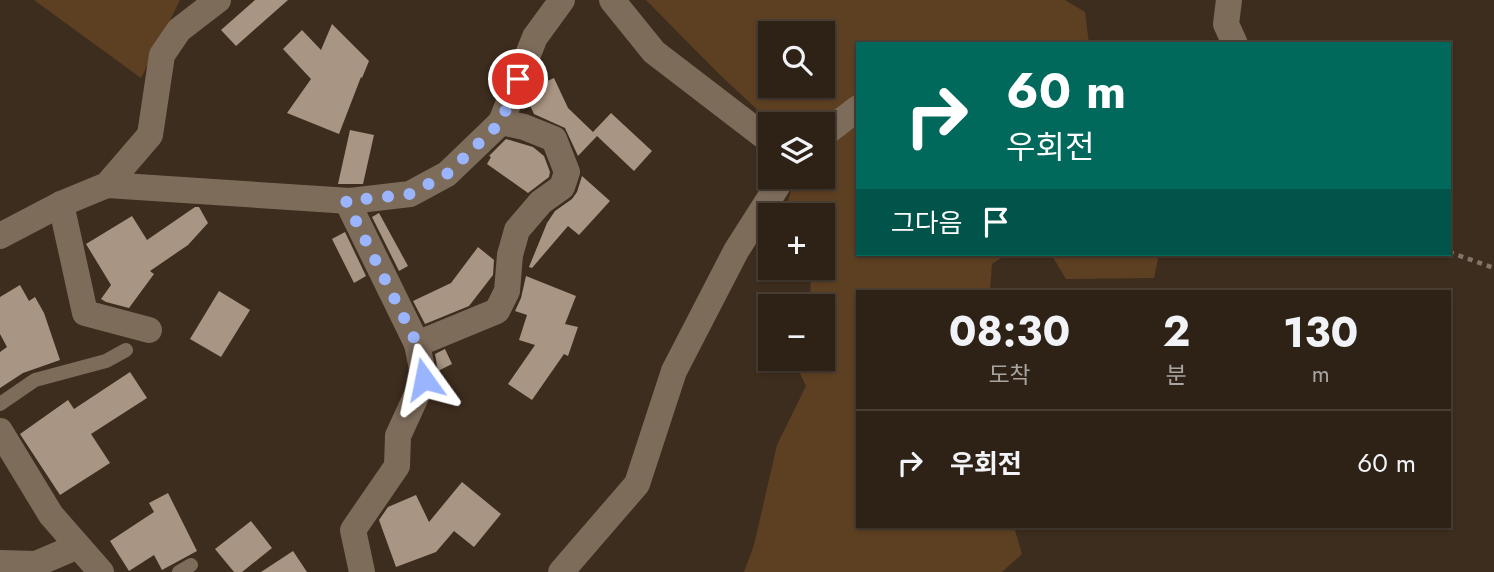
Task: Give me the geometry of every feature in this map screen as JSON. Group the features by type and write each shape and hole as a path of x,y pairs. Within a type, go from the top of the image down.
{"street":[{"path":"107,186 150,135 162,55 179,30 218,0"},
{"path":"0,236 61,204 107,186 346,201 410,194 447,174 501,122 535,37 562,0"},
{"path":"612,0 654,52 758,132"},
{"path":"1229,0 1226,24 1235,42"},
{"path":"835,126 856,109"},
{"path":"417,344 497,311 507,291 510,255 517,230 541,202 562,187 567,172 554,139 524,127 501,122"},
{"path":"561,572 637,484 674,371 736,251 775,189"},
{"path":"346,201 417,344 424,379 398,436 397,466 353,530 362,572"},
{"path":"61,204 85,313 149,330"},
{"path":"0,431 51,515 101,572"},
{"path":"0,563 36,564 78,546"}],"lane":[{"path":"0,404 35,380 106,361 126,350"}],"path":[{"path":"1451,253 1494,268"}],"shaded area":[{"path":"34,0 180,0 141,78"},
{"path":"646,0 1065,0 1085,12 1089,42 856,42 856,256 1004,256 992,264 990,290 856,290 856,528 1014,528 1022,554 1002,572 744,572 754,545 777,445 806,386 799,371 835,371 835,294 810,294 811,280 835,280 835,203 788,203 791,191 835,189 835,112 760,112"},
{"path":"1052,256 1159,256 1154,278 1066,279"}],"building":[{"path":"255,0 288,0 236,46 221,30"},
{"path":"332,24 369,61 339,134 287,113 311,79 283,49 302,30 321,50"},
{"path":"554,78 568,108 593,132 611,113 652,151 634,171 597,136 578,156 565,128 534,114 527,99 532,88"},
{"path":"350,130 374,135 363,184 338,184"},
{"path":"506,139 533,147 544,156 550,172 549,177 528,193 487,164 491,157 489,156"},
{"path":"582,176 610,201 579,235 568,226 532,268 529,267 547,223 555,211 572,199"},
{"path":"195,207 199,207 208,223 188,245 150,271 154,274 129,308 101,299 111,285 86,244 132,216 147,240"},
{"path":"379,213 408,266 399,271 372,217"},
{"path":"345,232 366,276 354,283 332,239"},
{"path":"478,247 494,260 493,275 469,306 425,324 413,301 451,283"},
{"path":"526,276 576,296 565,324 578,327 568,356 564,354 532,400 508,384 535,345 519,340 527,315 515,311"},
{"path":"20,285 29,301 35,297 44,313 60,360 23,373 0,388 0,352 7,347 0,334 0,297"},
{"path":"219,291 250,310 221,357 190,339"},
{"path":"445,349 452,364 438,371 435,354"},
{"path":"130,372 147,398 91,434 110,463 60,495 20,434 68,400 74,409"},
{"path":"462,482 501,514 474,547 454,531 436,552 396,567 379,520 388,507 416,495 429,522"},
{"path":"168,493 197,551 162,570 154,555 129,571 110,541 154,512 149,503"},
{"path":"251,521 272,548 242,572 234,572 215,549"},
{"path":"293,551 307,572 261,572"}],"route":[{"path":"424,379 417,344 346,201 410,194 447,174 501,122 518,79"}]}
